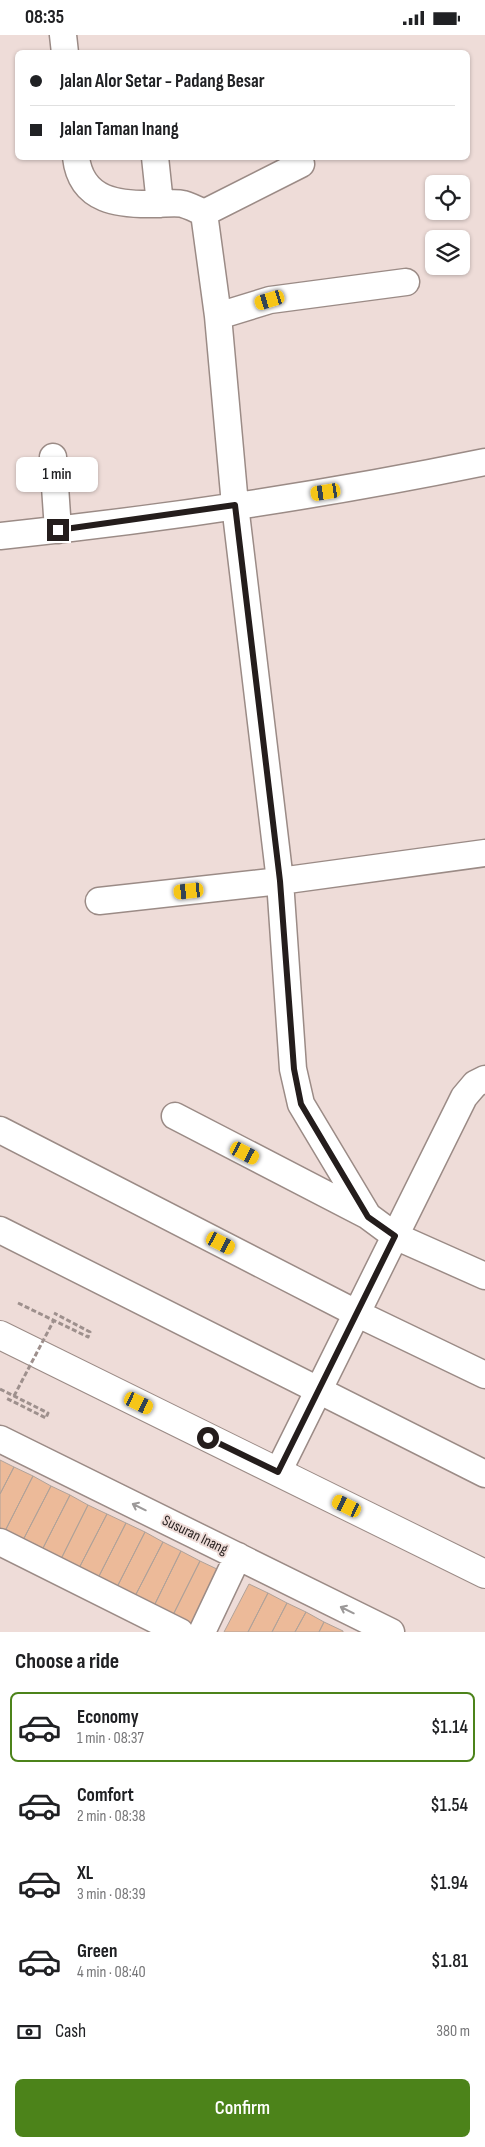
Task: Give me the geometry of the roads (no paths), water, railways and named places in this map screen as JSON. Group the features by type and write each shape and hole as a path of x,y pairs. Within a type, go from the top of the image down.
{"main road":[{"path":"0,1335 485,1574"}],"street":[{"path":"63,35 65,50"},
{"path":"76,160 77,170 85,182 94,193 107,200 124,204 182,203 204,213"},
{"path":"155,160 160,204"},
{"path":"204,213 301,164"},
{"path":"204,213 218,316 235,505 280,881 294,1069 301,1104 368,1217"},
{"path":"218,316 270,300 406,281"},
{"path":"53,457 58,530"},
{"path":"0,536 58,530 382,483 485,462"},
{"path":"99,901 280,881 485,853"},
{"path":"278,1472 464,1097 475,1084 485,1079"},
{"path":"175,1116 368,1217 395,1236 485,1276"},
{"path":"0,1130 356,1313 485,1375"},
{"path":"0,1230 485,1474"},
{"name":"Susuran Inang","path":"0,1439 390,1632"},
{"path":"0,1542 180,1632"},
{"path":"202,1632 238,1556"}]}
